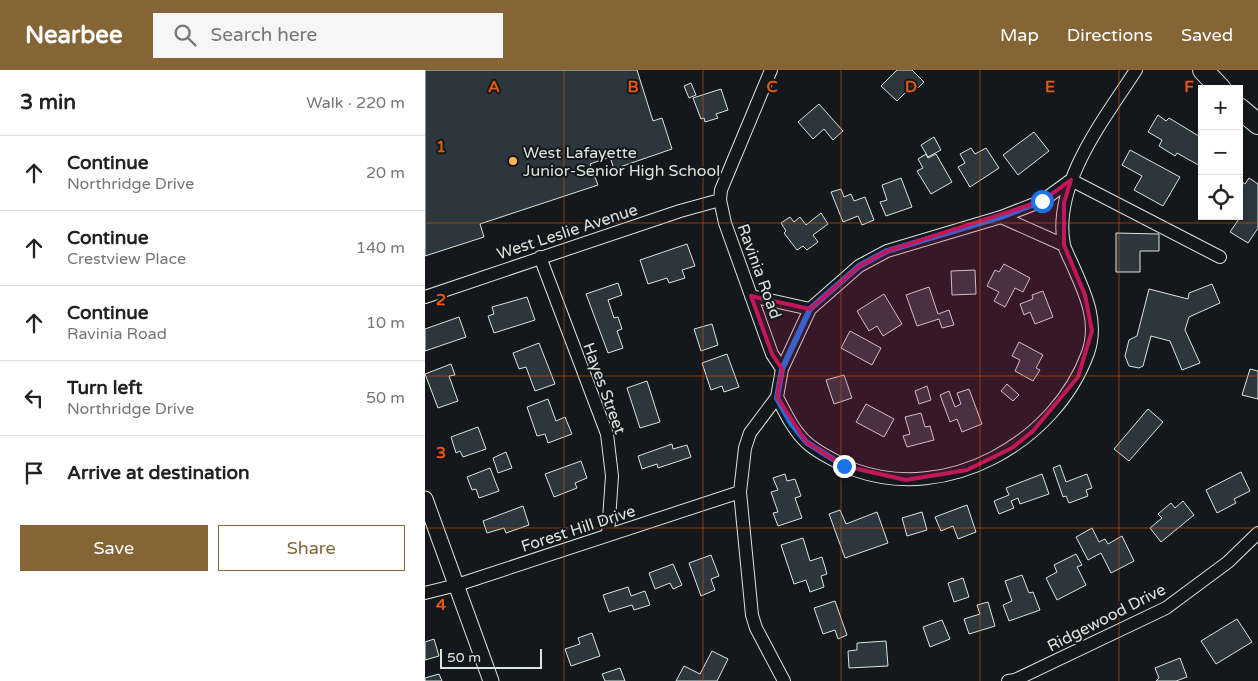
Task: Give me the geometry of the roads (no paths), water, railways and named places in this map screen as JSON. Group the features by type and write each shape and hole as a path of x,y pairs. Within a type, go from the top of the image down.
{"main road":[{"path":"1203,70 1217,85"},
{"path":"1243,111 1258,124"}],"street":[{"name":"Ravinia Road","path":"771,70 721,190 720,200 725,223 772,354 782,369"},
{"path":"777,398 791,423 806,442 844,466 870,475 906,480 940,478 967,470 1012,448 1033,431 1078,377 1089,351 1092,321 1085,295 1064,245 1064,203 1071,180 1100,126 1136,70"},
{"path":"784,681 756,628 752,615 740,492 745,448 750,433 777,398 782,369 810,309 859,266 887,251 1001,217 1042,201 1071,180"},
{"path":"1071,180 1220,257"},
{"name":"West Leslie Avenue","path":"425,297 539,257 720,200"},
{"path":"1001,217 1064,245"},
{"name":"Hayes Street","path":"539,257 607,434 612,476 608,534"},
{"path":"751,296 810,309"},
{"name":"Forest Hill Drive","path":"425,593 457,585 740,492"},
{"path":"425,499 491,681"},
{"name":"Ridgewood Drive","path":"1008,681 1015,680 1166,608 1228,562 1258,533"}],"place":[{"name":"West Lafayette Junior-Senior High School","path":"513,161"}]}
